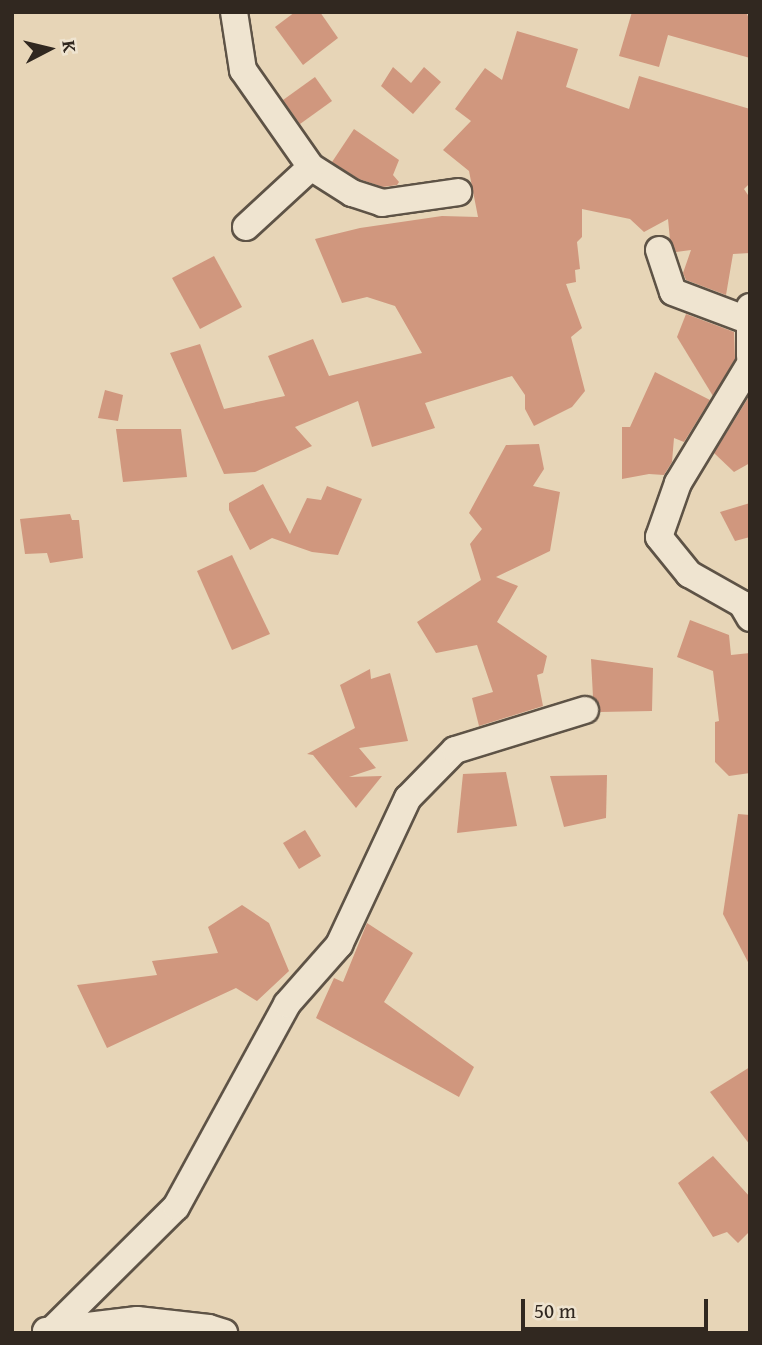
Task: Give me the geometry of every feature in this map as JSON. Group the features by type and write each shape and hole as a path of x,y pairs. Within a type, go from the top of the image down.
{"street":[{"path":"234,12 243,70 311,167 352,193 382,203 458,192"},
{"path":"246,228 311,167"},
{"path":"659,250 673,292 749,330"},
{"path":"750,364 678,483 659,537 689,573 743,604 750,618"},
{"path":"43,1332 176,1207 287,1004 339,944 408,798 455,750 585,710"},
{"path":"43,1332 138,1321 209,1328 224,1333"}],"building":[{"path":"295,12 320,12 338,38 303,65 275,27"},
{"path":"632,12 746,12 750,21 750,58 668,35 659,67 619,56"},
{"path":"517,31 578,49 566,87 629,109 639,76 750,109 750,183 744,189 750,198 750,253 733,254 726,295 686,280 683,273 691,250 676,252 670,240 668,219 644,232 630,219 582,209 582,237 577,242 580,269 575,270 576,282 566,284 582,328 571,337 585,391 572,407 534,426 525,409 525,395 512,376 425,403 435,428 372,447 358,401 295,427 312,446 255,472 224,474 170,353 200,344 224,409 285,396 268,356 313,339 329,376 422,353 395,306 367,297 342,303 315,239 360,228 442,216 478,217 469,171 443,150 471,121 455,109 485,68 502,80"},
{"path":"393,67 411,83 424,67 441,82 413,114 381,86"},
{"path":"315,77 332,101 300,124 283,100"},
{"path":"354,129 399,160 393,175 399,182 397,185 383,187 359,179 332,162"},
{"path":"214,256 242,307 200,329 172,278"},
{"path":"686,314 734,332 735,359 713,396 677,337"},
{"path":"655,372 710,400 684,442 674,438 672,462 664,475 649,474 622,479 622,427 630,427"},
{"path":"105,390 123,395 118,421 98,418"},
{"path":"750,395 750,463 734,472 714,453"},
{"path":"116,429 181,429 187,477 123,482"},
{"path":"539,444 544,469 533,486 560,492 550,551 496,577 518,586 497,622 547,656 543,673 537,675 543,706 479,726 472,698 493,692 477,645 436,653 417,622 481,580 470,544 482,529 469,513 506,445"},
{"path":"263,484 290,534 307,498 321,500 327,486 362,499 338,555 312,552 272,538 250,550 229,510 229,503"},
{"path":"750,503 750,537 735,541 720,512"},
{"path":"70,514 72,520 79,520 83,558 50,563 47,553 25,554 20,519"},
{"path":"232,555 270,634 232,650 197,571"},
{"path":"690,620 729,635 731,655 750,653 750,773 729,776 715,762 715,722 719,721 713,671 677,657"},
{"path":"591,659 653,668 652,711 600,712 600,705 593,697"},
{"path":"370,669 371,679 390,673 408,741 359,748 376,768 349,777 382,776 356,808 313,755 307,754 355,728 340,685"},
{"path":"506,772 517,826 457,833 463,774"},
{"path":"607,775 606,818 564,827 550,776"},
{"path":"738,814 750,815 750,966 723,914"},
{"path":"305,830 321,856 299,869 283,843"},
{"path":"242,905 269,923 289,971 257,1001 236,988 107,1048 77,985 157,975 152,961 218,953 208,927"},
{"path":"367,923 413,953 384,1002 474,1067 459,1097 316,1018 334,978 343,982"},
{"path":"750,1067 750,1145 710,1092"},
{"path":"713,1156 750,1197 750,1231 738,1243 727,1232 713,1237 678,1183"}]}
